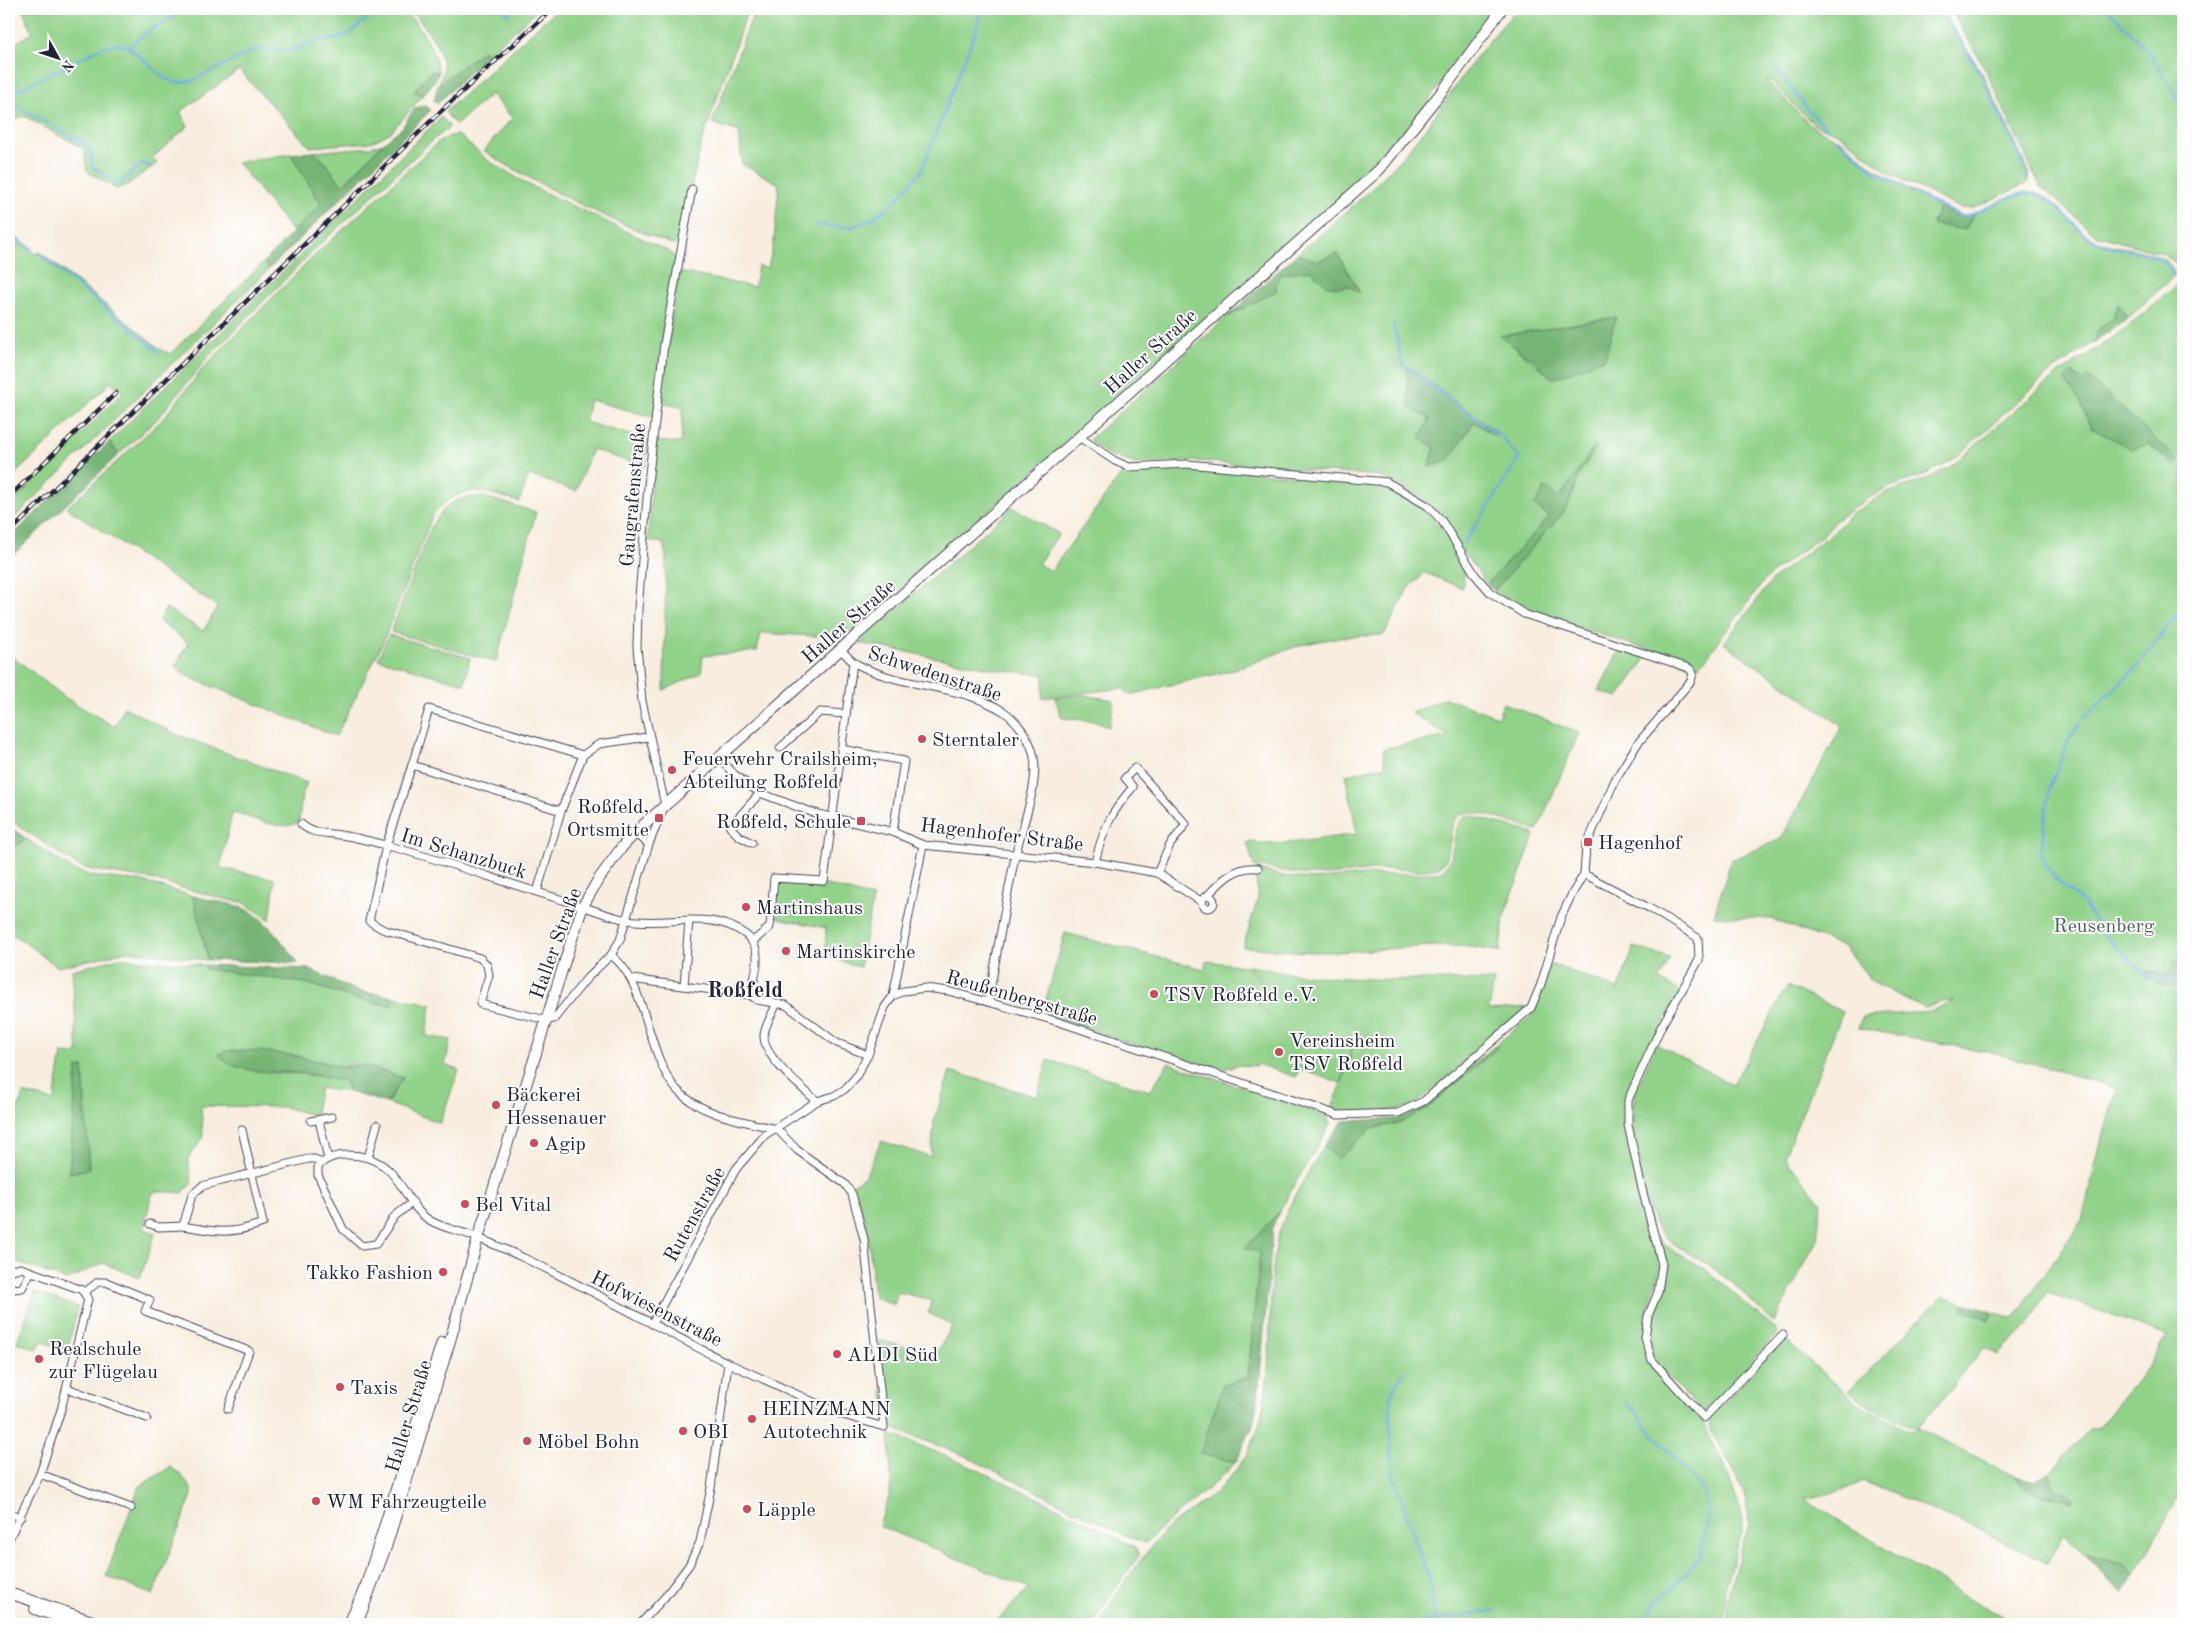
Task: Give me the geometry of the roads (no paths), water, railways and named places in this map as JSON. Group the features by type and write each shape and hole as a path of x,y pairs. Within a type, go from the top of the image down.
{"main road":[{"name":"Haller Straße","path":"357,1624 386,1547 450,1341 459,1302 478,1238 546,1020 583,906 598,880 634,833 665,804 841,650 1373,176 1404,141 1502,9"},
{"name":"Haller Straße","path":"349,1624 366,1585 443,1340 459,1302"},
{"path":"9,1594 101,1624"},
{"path":"9,1598 79,1624"}],"street":[{"name":"Gaugrafenstraße","path":"665,804 648,737 642,702 637,647 649,474 664,344 692,189"},
{"path":"1079,437 1129,467 1187,464 1387,482 1428,506 1442,521 1476,576 1491,593 1507,604 1524,614 1689,668 1693,673 1691,681 1638,743 1615,780 1586,846 1584,874 1651,909 1698,938 1699,960 1661,1027 1628,1100 1628,1125 1662,1264 1658,1292 1648,1316 1644,1338 1652,1360 1704,1418 1783,1335"},
{"name":"Schwedenstraße","path":"841,650 853,662 882,676 969,697 1003,711 1017,724 1028,740 1034,758 1034,775 1015,856 988,1002"},
{"path":"752,942 770,927 774,878 824,881 853,662"},
{"name":"Im Schanzbuck","path":"301,824 307,829 318,833 340,835 386,846 537,892 561,811 582,755 429,709 386,846 369,921 382,928 480,958 487,965 488,975 480,1004 546,1020"},
{"path":"780,748 820,712 846,714"},
{"path":"582,755 599,744 648,737"},
{"path":"841,749 904,761 893,832"},
{"name":"Hagenhofer Straße","path":"718,758 735,775 760,792 814,813 893,832 922,845 1015,856 1095,862 1157,873 1202,902"},
{"path":"412,765 561,811"},
{"path":"1133,786 1125,778 1135,768 1186,824 1170,845 1157,873"},
{"path":"1095,862 1102,834 1114,809 1133,786 1144,777"},
{"path":"752,843 739,836 730,827 760,792"},
{"path":"546,1020 554,1019 587,978 611,955 620,940 649,844 665,804"},
{"path":"634,833 649,844"},
{"path":"777,1129 817,1101 834,1096 845,1089 855,1078 868,1055 880,1019 892,996 922,845"},
{"path":"1208,895 1214,898 1213,906 1207,908 1202,902 1204,897 1220,881 1237,870 1258,868"},
{"name":"Reußenbergstraße","path":"892,996 904,991 925,988 948,991 1058,1022 1338,1115 1373,1116 1398,1113 1424,1101 1531,1008 1541,984 1561,917 1584,874"},
{"path":"537,892 627,920 670,923 689,920 722,922 737,929 752,942 758,959 750,995"},
{"path":"684,986 689,920"},
{"path":"611,955 623,965 631,979 655,1048 678,1091 707,1110 777,1129 797,1150 840,1179 852,1194 864,1239 884,1427 840,1414 728,1363"},
{"path":"631,979 750,995 757,1000 786,1005 837,1042 868,1055"},
{"path":"777,1003 764,1035 766,1044 786,1072 817,1101"},
{"path":"311,1121 332,1117"},
{"path":"319,1120 328,1159"},
{"path":"377,1125 368,1158 350,1155 328,1159 321,1163 317,1170 343,1229 362,1246 376,1244 394,1216 413,1202"},
{"name":"Rutenstraße","path":"652,1324 736,1169 765,1135 777,1129"},
{"path":"150,1224 159,1227 183,1226 221,1232 240,1232 264,1222 242,1130"},
{"name":"Hofwiesenstraße","path":"368,1158 392,1172 413,1202 433,1222 478,1238 550,1270 728,1363 710,1488 700,1542 689,1565 664,1598 640,1624"},
{"path":"183,1226 192,1194 202,1186 308,1159 315,1159 321,1163"},
{"path":"9,1273 16,1268 84,1292"},
{"path":"9,1285 14,1289 22,1288 31,1272"},
{"path":"84,1292 98,1282 106,1282 150,1300 146,1311 249,1351 228,1409"},
{"path":"9,1539 40,1474 67,1388 87,1303 84,1292"},
{"path":"67,1388 147,1418"},
{"path":"40,1474 131,1508"},
{"path":"9,1513 21,1517"}],"waterway":[{"path":"129,47 140,37 184,9"},
{"path":"9,95 103,47 118,44 129,47 164,78 177,83 192,81 257,49 290,50 316,41 336,39 350,33 371,15 382,13 388,9"},
{"path":"503,9 510,16"},
{"path":"817,225 848,228 869,221 890,206 921,172 978,25 980,9"},
{"path":"1941,9 1980,73 2027,174 2026,179"},
{"path":"2108,9 2149,52 2183,108"},
{"path":"1774,66 1806,108 1828,129"},
{"path":"9,102 82,142 91,152 92,167 119,184 143,163 152,167"},
{"path":"1835,138 1877,174 1963,217 2011,197 2028,194 2038,195 2055,205 2092,240 2113,248 2148,254 2167,266 2173,276"},
{"path":"9,233 32,249"},
{"path":"39,254 159,352"},
{"path":"1393,323 1403,365 1501,437 1519,458 1464,542"},
{"path":"2084,718 2136,668 2183,607"},
{"path":"2081,722 2068,741 2049,790 2041,851 2044,864 2056,879 2084,904 2104,935 2138,968 2152,978 2183,980"},
{"path":"1404,1372 1391,1393 1390,1424 1393,1475 1431,1586 1435,1622"},
{"path":"1626,1403 1638,1413 1643,1423 1703,1490 1709,1507 1701,1556 1665,1595 1656,1600 1645,1624"},
{"path":"1413,1624 1495,1611"},
{"path":"1000,1624 1011,1624"}],"railway":[{"path":"9,533 441,111 552,9"},
{"path":"9,497 116,393"}],"place":[{"name":"Sterntaler","path":"922,739"},
{"name":"Feuerwehr Crailsheim, Abteilung Roßfeld","path":"672,770"},
{"name":"Roßfeld, Ortsmitte","path":"659,818"},
{"name":"Roßfeld, Schule","path":"861,821"},
{"name":"Hagenhof","path":"1588,842"},
{"name":"Martinshaus","path":"746,907"},
{"name":"Martinskirche","path":"786,951"},
{"name":"TSV Roßfeld e.V.","path":"1154,994"},
{"name":"Vereinsheim TSV Roßfeld","path":"1279,1052"},
{"name":"Bäckerei Hessenauer","path":"496,1105"},
{"name":"Agip","path":"534,1143"},
{"name":"Bel Vital","path":"465,1204"},
{"name":"Takko Fashion","path":"443,1272"},
{"name":"ALDI Süd","path":"837,1354"},
{"name":"Realschule zur Flügelau","path":"39,1359"},
{"name":"Taxis","path":"340,1387"},
{"name":"HEINZMANN Autotechnik","path":"752,1419"},
{"name":"OBI","path":"683,1431"},
{"name":"Möbel Bohn","path":"527,1441"},
{"name":"WM Fahrzeugteile","path":"316,1501"},
{"name":"Läpple","path":"747,1509"}],"district":[{"name":"Roßfeld","path":"745,989"}],"park label":[{"name":"Reusenberg","path":"2104,925"}]}
